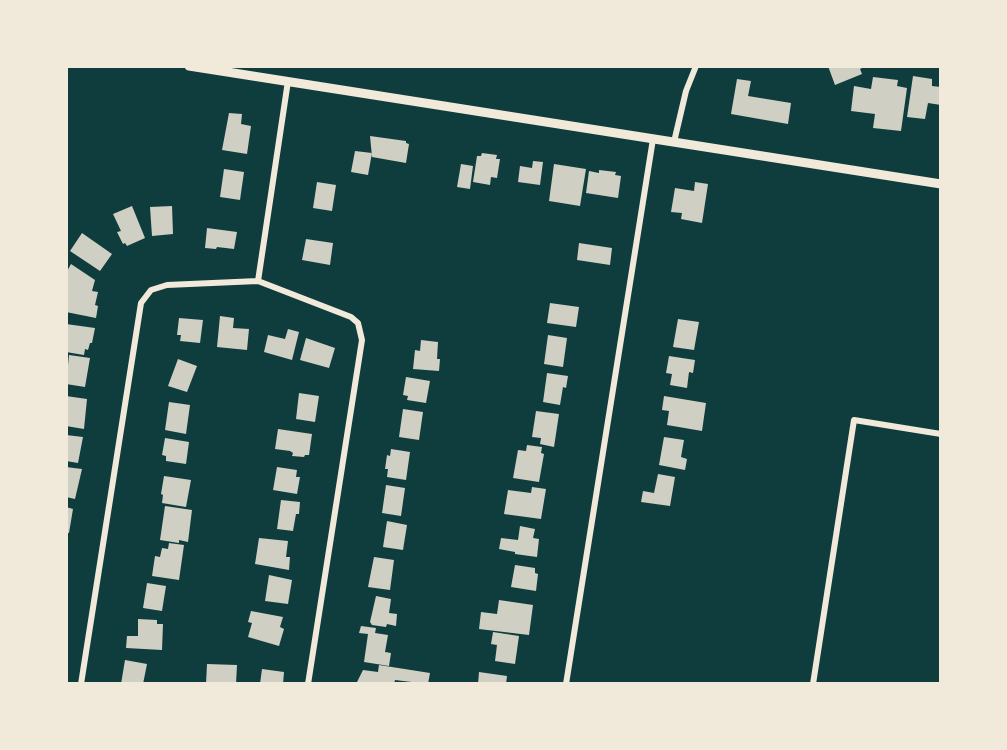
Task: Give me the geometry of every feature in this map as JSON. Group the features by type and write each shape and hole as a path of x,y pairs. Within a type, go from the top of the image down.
{"street":[{"path":"189,66 941,184"},
{"path":"674,142 686,91 696,66"},
{"path":"258,281 288,81"},
{"path":"566,684 653,139"},
{"path":"81,684 141,303 151,290 167,285 258,281 351,317 358,323 361,331 362,350 308,684"},
{"path":"813,684 854,420 941,434"}],"building":[{"path":"828,66 866,66 860,69 862,74 835,85"},
{"path":"913,76 932,79 932,86 941,87 941,105 928,103 925,119 907,117"},
{"path":"873,77 898,80 897,86 907,88 901,131 873,128 875,114 851,111 854,86 871,89"},
{"path":"737,79 751,81 748,96 791,103 788,124 731,114"},
{"path":"229,113 242,114 241,124 251,126 247,154 222,150"},
{"path":"370,136 406,141 409,144 406,163 372,157"},
{"path":"355,151 372,153 368,175 351,172"},
{"path":"482,153 497,155 496,159 500,159 497,178 491,177 490,185 473,182 477,156 481,156"},
{"path":"533,161 543,162 540,185 518,182 520,166 532,168"},
{"path":"461,164 473,166 470,189 457,187"},
{"path":"554,164 586,169 580,206 549,201"},
{"path":"224,169 244,172 240,200 220,197"},
{"path":"599,170 616,172 615,175 621,176 618,198 586,193 589,171 599,173"},
{"path":"317,182 336,185 332,211 313,208"},
{"path":"695,182 708,184 702,223 681,219 682,213 671,212 675,188 694,191"},
{"path":"132,206 145,238 127,246 123,244 117,232 121,231 113,214"},
{"path":"172,206 173,234 152,236 150,207"},
{"path":"207,228 237,232 234,249 205,248"},
{"path":"82,233 112,254 100,271 70,251"},
{"path":"306,239 333,243 330,265 302,260"},
{"path":"579,243 612,248 610,265 577,260"},
{"path":"71,264 95,280 92,291 98,292 95,305 98,306 96,318 66,312 66,273"},
{"path":"550,303 579,307 576,327 547,323"},
{"path":"220,316 234,318 233,328 249,329 247,350 217,347"},
{"path":"179,318 203,320 200,343 180,341 181,335 177,335"},
{"path":"678,319 699,322 694,350 673,347"},
{"path":"66,324 95,328 92,343 88,350 85,349 84,355 66,352"},
{"path":"288,329 299,332 292,360 264,352 268,335 285,339"},
{"path":"548,335 567,338 563,367 544,364"},
{"path":"306,338 335,348 329,368 300,360"},
{"path":"421,340 438,342 439,371 413,369 415,350 420,351"},
{"path":"69,355 90,358 85,387 66,384"},
{"path":"669,356 695,360 693,373 689,372 687,388 670,385 672,374 666,373"},
{"path":"178,359 197,366 187,392 168,386"},
{"path":"547,373 568,376 566,388 563,387 560,405 543,402"},
{"path":"406,377 430,381 426,403 407,400 408,396 403,395"},
{"path":"299,393 319,396 315,422 296,419"},
{"path":"66,396 87,399 84,429 66,426"},
{"path":"664,396 706,403 702,431 667,425 669,411 662,410"},
{"path":"169,402 190,405 186,434 165,430"},
{"path":"403,409 423,412 419,440 399,437"},
{"path":"536,411 559,414 554,447 540,444 541,438 532,437"},
{"path":"278,429 312,434 309,455 292,456 293,453 290,451 275,449"},
{"path":"66,435 83,437 78,463 66,461"},
{"path":"664,437 684,440 681,457 687,459 685,470 659,465"},
{"path":"165,438 189,442 186,464 166,461 166,456 162,455"},
{"path":"527,445 542,447 541,453 544,454 539,482 513,478 518,450 526,451"},
{"path":"391,449 410,452 406,480 387,477 388,469 385,469 387,455 390,456"},
{"path":"66,467 82,469 75,499 66,497"},
{"path":"277,467 297,470 296,477 300,477 297,494 273,490"},
{"path":"658,474 675,477 670,506 641,502 643,491 654,493"},
{"path":"164,476 191,480 186,507 162,503"},
{"path":"386,485 405,488 401,516 382,513"},
{"path":"532,487 546,489 541,519 504,514 508,490 531,493"},
{"path":"281,500 300,502 299,514 296,514 293,531 277,529"},
{"path":"165,506 192,510 188,542 160,540"},
{"path":"66,507 73,509 69,533 66,533"},
{"path":"387,521 407,525 403,550 383,547"},
{"path":"520,526 535,529 533,538 539,539 537,557 499,549 501,538 518,540"},
{"path":"259,538 288,541 286,557 290,557 289,570 255,564"},
{"path":"169,543 184,545 179,580 152,576 155,556 160,557 162,548 168,549"},
{"path":"374,557 394,560 390,590 368,587"},
{"path":"515,565 535,568 535,573 538,574 536,591 511,587"},
{"path":"269,575 292,580 288,604 265,601"},
{"path":"147,583 166,586 162,611 143,608"},
{"path":"376,596 391,599 389,613 397,614 396,626 372,625 370,622"},
{"path":"499,600 533,605 529,635 479,629 481,612 497,614"},
{"path":"251,611 283,617 280,627 284,629 279,646 248,637 252,623 248,622"},
{"path":"138,619 157,620 157,624 163,624 162,650 126,648 127,636 138,636"},
{"path":"361,626 376,628 375,633 388,635 385,652 391,653 389,666 364,662 368,634 359,633"},
{"path":"493,632 519,636 515,664 495,661 497,645 491,644"},
{"path":"125,660 147,664 143,684 121,684"},
{"path":"207,664 237,665 236,684 206,684"},
{"path":"379,665 430,673 428,684 395,680 394,684 356,684 363,670 378,672"},
{"path":"262,669 284,672 283,684 260,684"},
{"path":"479,672 507,676 506,684 478,684"}]}
